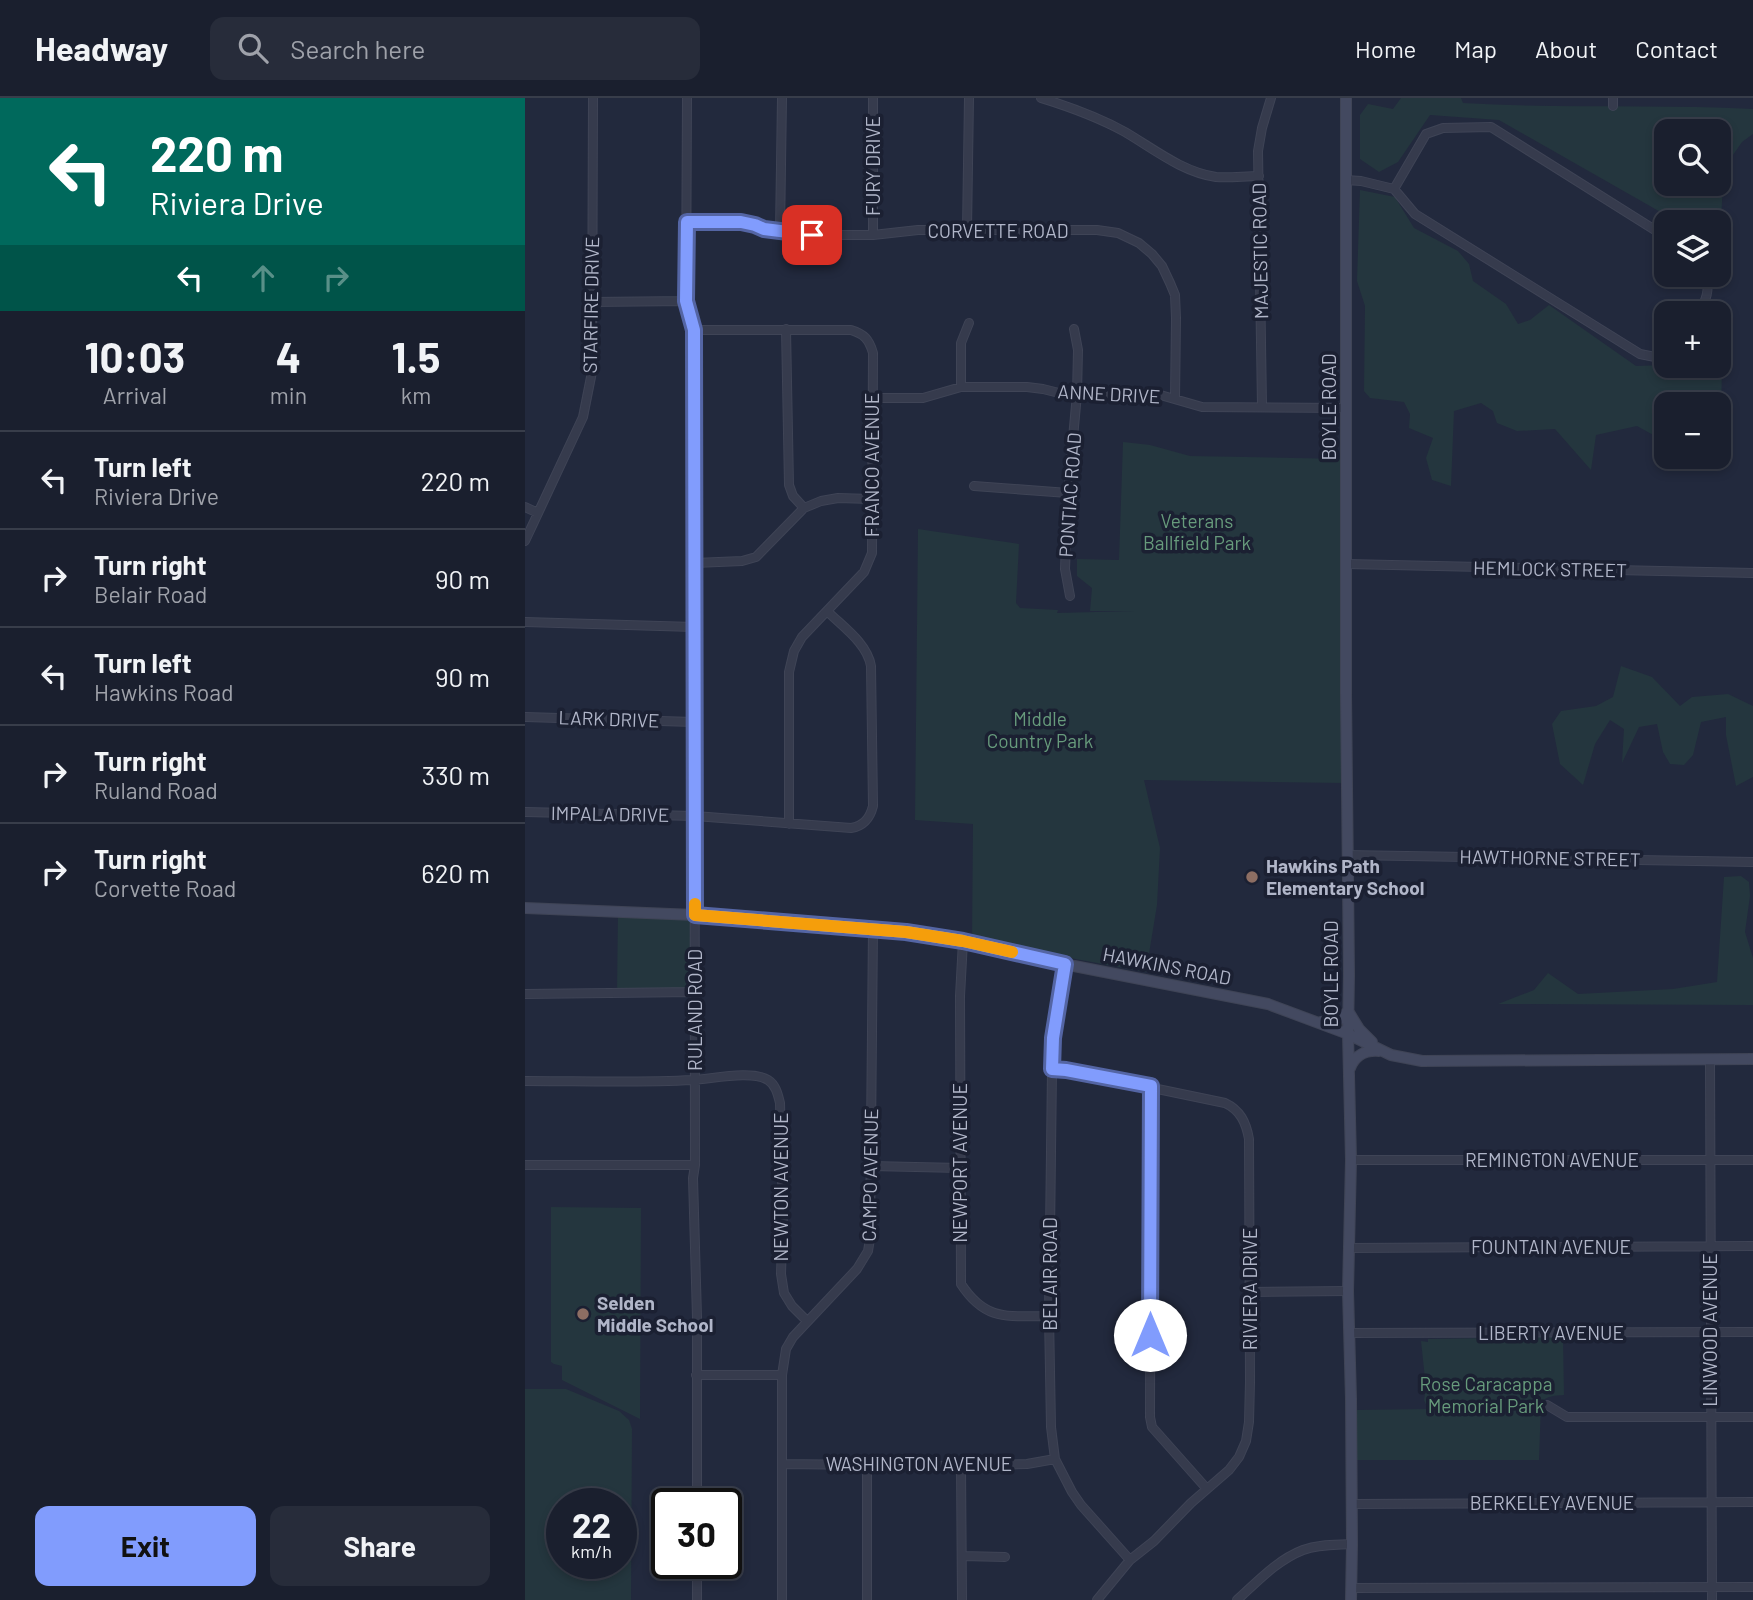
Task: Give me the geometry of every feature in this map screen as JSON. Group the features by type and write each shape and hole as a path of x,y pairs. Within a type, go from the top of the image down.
{"street":[{"name":"STARFIRE DRIVE","path":"525,541 583,417 592,372 593,98"},
{"name":"RULAND ROAD","path":"687,98 686,301 694,330 693,1178 697,1317 697,1488"},
{"path":"780,232 782,98"},
{"name":"FURY DRIVE","path":"873,98 873,234"},
{"path":"967,230 969,98"},
{"path":"1041,98 1097,118 1170,161 1199,173 1216,177 1259,176"},
{"name":"MAJESTIC ROAD","path":"1262,406 1258,150 1271,98"},
{"name":"BOYLE ROAD","path":"1346,98 1351,1600"},
{"path":"1394,190 1426,134 1443,128 1491,127 1654,229"},
{"path":"1346,180 1394,190 1415,214 1640,354 1654,357"},
{"name":"CORVETTE ROAD","path":"687,222 741,222 780,232 812,235 918,230 1097,230 1118,233 1139,243 1152,254 1162,266 1175,295 1175,399"},
{"path":"593,302 686,301"},
{"path":"961,387 961,343 969,323"},
{"path":"786,329 789,485 793,496 804,508"},
{"name":"PONTIAC ROAD","path":"1070,596 1065,569 1077,394 1078,350 1074,329"},
{"name":"FRANCO AVENUE","path":"694,330 851,330 861,333 869,340 873,353 872,553 864,572 802,637 794,651 789,672 789,824"},
{"name":"ANNE DRIVE","path":"873,398 923,398 961,387 1027,387 1063,394 1147,393 1202,407 1346,408"},
{"path":"974,486 1069,493"},
{"path":"695,563 742,561 756,557 804,508 821,500 871,499"},
{"path":"525,507 538,513"},
{"name":"HEMLOCK STREET","path":"1347,565 1753,573"},
{"name":"IMPALA DRIVE","path":"525,812 695,816 859,827 870,817 873,806 870,656 827,611"},
{"path":"525,622 694,627"},
{"name":"LARK DRIVE","path":"525,717 694,722"},
{"name":"HAWTHORNE STREET","path":"1347,855 1753,862"},
{"name":"HAWKINS ROAD","path":"525,908 695,915 873,928 963,941 1268,1004 1348,1034 1382,1051 1422,1061 1753,1059"},
{"name":"CAMPO AVENUE","path":"782,1600 782,1375 786,1349 807,1321 857,1269 868,1251 870,1239 873,928"},
{"name":"NEWPORT AVENUE","path":"963,941 960,996 961,1284 977,1304 988,1311 1006,1316 1049,1316"},
{"name":"BELAIR ROAD","path":"1065,964 1053,1038 1052,1069 1049,1316 1051,1427 1055,1459 1072,1492 1131,1560"},
{"path":"525,994 694,992"},
{"path":"1317,1022 1339,1020 1348,1011 1359,1029 1382,1051"},
{"path":"1349,1070 1352,1063 1364,1052 1382,1051"},
{"name":"LINWOOD AVENUE","path":"1710,1059 1712,1600"},
{"name":"RIVIERA DRIVE","path":"1052,1069 1151,1086 1225,1103 1232,1106 1244,1119 1249,1139 1249,1422 1246,1441 1234,1464 1131,1560 1097,1600"},
{"name":"NEWTON AVENUE","path":"695,1080 758,1077 770,1081 777,1091 780,1103 783,1212 781,1274 784,1293 807,1321"},
{"path":"525,1081 695,1080"},
{"path":"1151,1086 1150,1417 1152,1427 1207,1489"},
{"name":"REMINGTON AVENUE","path":"1351,1160 1753,1160"},
{"path":"525,1166 695,1165"},
{"path":"871,1166 960,1168"},
{"name":"FOUNTAIN AVENUE","path":"1349,1248 1753,1246"},
{"path":"1250,1292 1348,1291"},
{"name":"LIBERTY AVENUE","path":"1349,1333 1753,1332"},
{"path":"696,1375 782,1375"},
{"path":"1547,1405 1567,1417 1753,1417"},
{"name":"WASHINGTON AVENUE","path":"782,1464 961,1466 1027,1464 1055,1459"},
{"path":"867,1466 867,1600"},
{"path":"961,1466 962,1600"},
{"name":"BERKELEY AVENUE","path":"1352,1504 1753,1502"},
{"path":"1237,1600 1274,1567 1304,1549 1352,1544"},
{"path":"962,1556 1005,1557"},
{"path":"697,1579 697,1600"},
{"path":"1352,1588 1753,1587"}],"green space":[{"path":"1401,98 1461,98 1463,103 1499,105 1753,109 1753,134 1742,142 1731,158 1731,119 1654,119 1654,196 1722,196 1722,210 1657,210 1499,120 1430,115 1398,162 1379,172 1360,159 1360,115 1368,104 1393,109"},
{"path":"1360,190 1395,197 1414,228 1458,251 1469,264 1473,281 1506,304 1518,324 1530,320 1549,305 1636,366 1654,365 1654,378 1722,378 1721,392 1654,392 1654,435 1637,426 1596,435 1591,470 1555,429 1517,431 1497,423 1493,411 1481,403 1454,411 1451,486 1432,480 1426,458 1433,438 1409,428 1410,414 1404,402 1370,398 1364,391 1365,306 1357,281"},
{"name":"Middle Country Park","path":"1123,442 1150,445 1190,456 1343,459 1341,603 1345,783 1144,780 1160,848 1157,905 1146,972 972,940 973,824 915,820 918,529 1019,544 1016,603 1020,608 1058,610 1057,613 1135,611 1090,611 1092,588 1077,576 1077,559 1119,560"},
{"path":"1621,666 1652,677 1680,706 1692,697 1728,694 1753,706 1753,777 1736,786 1726,735 1726,717 1701,722 1693,755 1684,765 1670,764 1663,752 1657,724 1639,727 1622,763 1624,729 1610,720 1595,744 1583,785 1560,764 1552,724 1561,711 1596,706 1613,697"},
{"path":"1741,876 1749,882 1750,896 1745,932 1753,958 1753,1005 1498,1004 1534,990 1548,973 1578,994 1673,989 1717,982 1724,877"},
{"path":"618,912 695,915 694,992 617,993"},
{"path":"551,1207 641,1208 640,1419 562,1380 562,1366 551,1362"},
{"name":"Rose Caracappa Memorial Park","path":"1563,1337 1564,1395 1549,1397 1541,1403 1539,1460 1355,1460 1356,1410 1428,1409 1424,1400 1426,1388 1421,1341"},
{"path":"525,1389 566,1389 619,1411 629,1420 632,1429 632,1488 546,1488 546,1579 631,1579 631,1600 525,1600"}],"slow traffic":[{"path":"695,904 695,915 873,928 963,941 1012,952"}],"place":[{"name":"Hawkins Path Elementary School","path":"1252,877"},
{"name":"Selden Middle School","path":"583,1314"}],"route":[{"path":"812,235 780,232 741,222 687,222 686,301 694,330 695,915 906,932 963,941 1065,964 1053,1038 1052,1069 1151,1086 1150,1335"}],"park label":[{"name":"Veterans Ballfield Park","path":"1197,532"}]}
